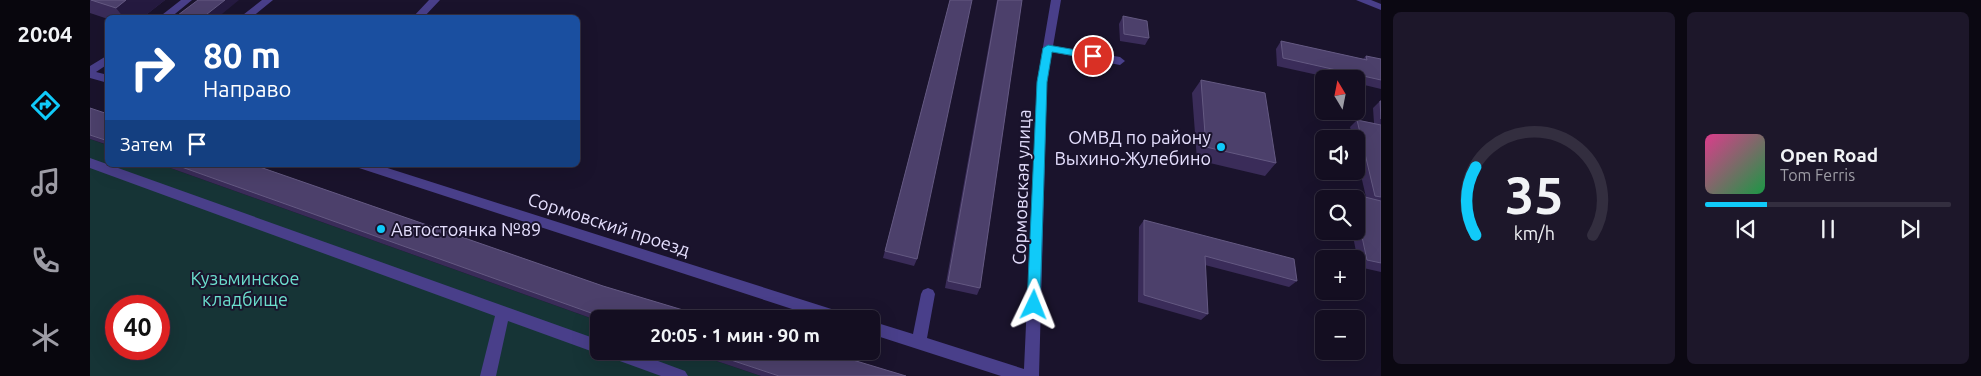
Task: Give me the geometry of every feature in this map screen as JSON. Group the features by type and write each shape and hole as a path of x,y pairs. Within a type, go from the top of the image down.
{"street":[{"path":"167,15 187,0"},
{"path":"248,15 268,0"},
{"path":"420,15 435,0"},
{"name":"Сормовская улица","path":"1031,376 1042,82 1056,0"},
{"path":"1361,0 1381,7"},
{"path":"1048,48 1120,61"},
{"path":"90,72 105,60"},
{"path":"90,72 105,78"},
{"path":"90,163 590,344"},
{"name":"Сормовский проезд","path":"368,167 816,310"},
{"path":"919,343 928,294"},
{"path":"488,376 503,312"},
{"path":"880,330 1023,376"},
{"path":"636,360 680,376"}],"green space":[{"name":"Кузьминское кладбище","path":"90,139 105,144 105,167 168,167 590,318 590,360 714,360 761,376 90,376"}],"building":[{"path":"91,0 126,0 116,8"},
{"path":"198,0 225,0 206,15 178,15"},
{"path":"950,0 972,0 917,259 885,251"},
{"path":"998,0 1022,0 980,288 948,281"},
{"path":"1123,16 1147,21 1149,38 1124,34"},
{"path":"1281,41 1367,60 1366,56 1381,59 1381,80 1365,76 1365,70 1336,70 1283,58"},
{"path":"1201,80 1265,93 1276,163 1206,147"},
{"path":"90,108 105,113 105,140 90,135"},
{"path":"1357,120 1381,125 1381,197 1375,196 1365,154 1365,130 1359,130"},
{"name":"Автостоянка №89","path":"182,167 260,167 603,286 683,310 590,310 590,313"},
{"path":"1365,197 1381,201 1381,263 1367,260 1363,240 1365,240"},
{"path":"1144,220 1294,259 1297,281 1205,256 1208,314 1144,295"},
{"path":"731,360 853,360 906,376 779,376"}],"place":[{"name":"ОМВД по району Выхино-Жулебино","path":"1221,147"},
{"name":"Автостоянка №89","path":"381,229"}],"route":[{"path":"1034,305 1042,82 1048,48 1093,56"}]}
